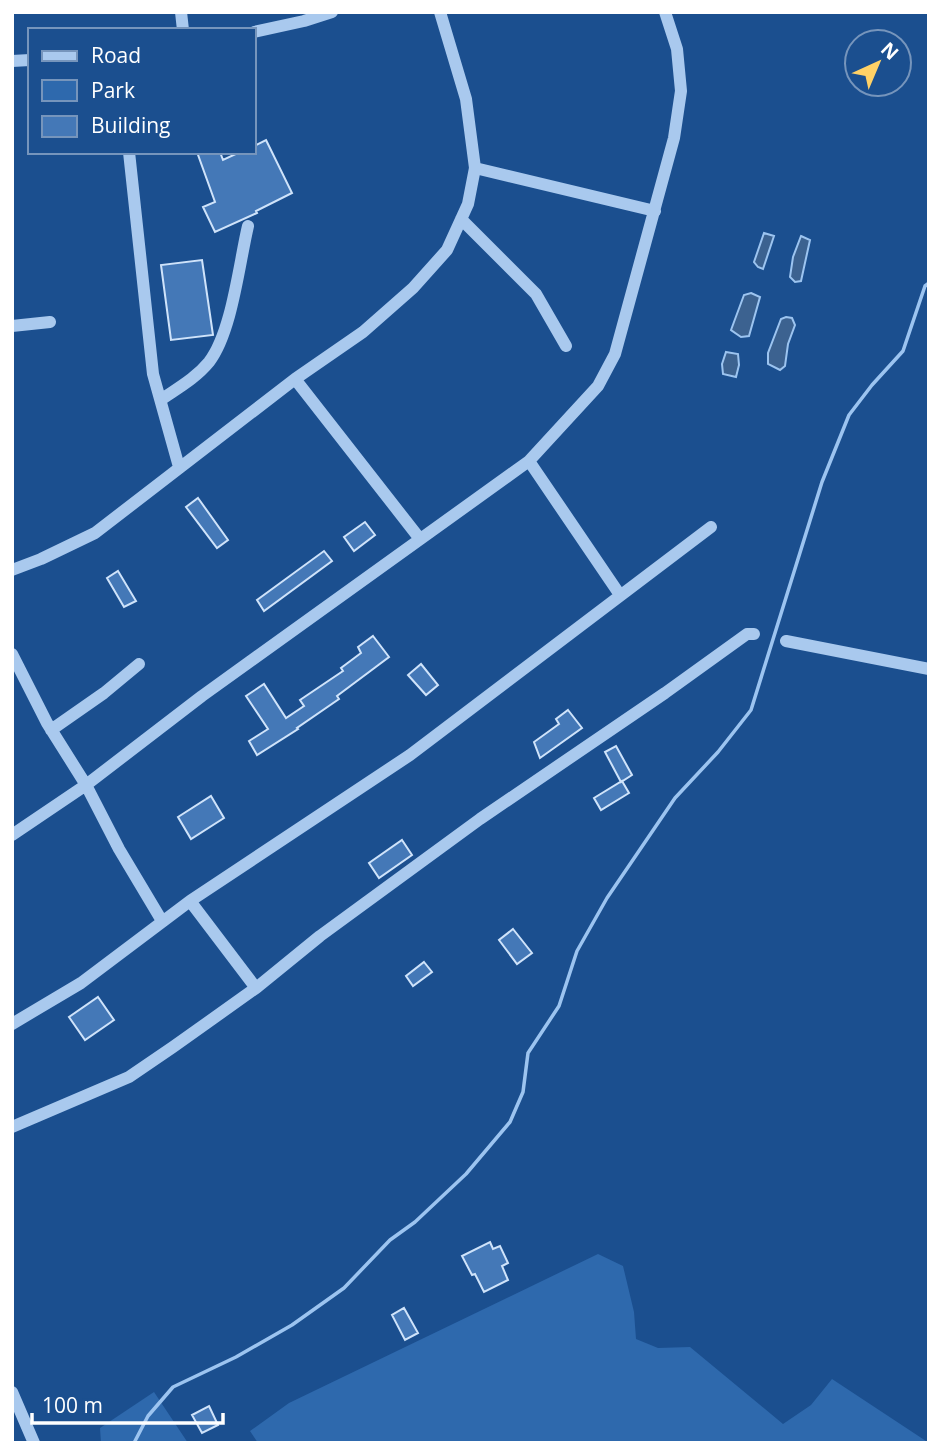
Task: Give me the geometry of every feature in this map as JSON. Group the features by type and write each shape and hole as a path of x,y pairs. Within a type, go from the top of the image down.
{"street":[{"path":"256,32 332,12"},
{"path":"12,570 95,533 295,379 363,332 413,288 447,250 468,204 475,168 466,99 440,12"},
{"path":"12,835 86,785 202,696 529,461 598,386 609,370 615,354 674,138 681,91 677,49 665,12"},
{"path":"128,154 153,374 179,467"},
{"path":"475,168 655,211"},
{"path":"461,219 536,295 566,346"},
{"path":"162,399 195,377 211,360 226,328 247,226"},
{"path":"12,326 50,322"},
{"path":"295,379 420,539"},
{"path":"529,461 620,595"},
{"path":"12,1024 81,983 190,901 410,755 711,527"},
{"path":"12,1127 129,1077 256,988 320,936 480,819 747,634 754,634"},
{"path":"786,641 929,670"},
{"path":"12,654 51,730 86,785 119,849 162,921"},
{"path":"51,730 104,693 139,664"},
{"path":"190,901 256,988"},
{"path":"12,1392 34,1443"}],"green space":[{"path":"598,1254 623,1266 634,1312 636,1339 658,1348 690,1347 783,1424 811,1405 832,1379 929,1443 258,1443 250,1431 289,1403"},
{"path":"154,1392 188,1443 101,1443 100,1428"}],"shaded area":[{"path":"764,233 774,236 763,269 754,262"},
{"path":"801,236 810,240 801,281 795,282 790,277 793,257"},
{"path":"751,293 760,297 749,336 741,337 731,330 744,295"},
{"path":"792,318 795,325 788,344 785,366 780,370 768,364 768,353 781,319"},
{"path":"726,352 738,354 736,377 723,374 722,364"}],"building":[{"path":"266,140 292,193 215,232 203,207 215,202 198,154 221,154 223,160 236,154 256,154 256,145"},
{"path":"202,260 213,335 171,340 161,265"},
{"path":"198,498 228,540 217,548 186,507"},
{"path":"365,522 375,535 354,551 344,537"},
{"path":"324,551 332,561 264,611 257,600"},
{"path":"118,571 136,601 124,607 107,578"},
{"path":"373,636 389,657 337,696 339,699 257,755 249,741 268,729 246,696 264,684 286,718 304,706 300,700 343,671 341,668 361,653 358,647"},
{"path":"421,664 438,685 426,695 408,675"},
{"path":"568,710 582,728 540,758 534,742 559,724 556,719"},
{"path":"616,746 632,775 621,782 605,752"},
{"path":"622,781 629,793 601,810 594,798"},
{"path":"211,796 224,818 191,839 178,817"},
{"path":"402,840 412,855 379,878 369,863"},
{"path":"513,929 532,953 517,964 499,940"},
{"path":"424,962 432,972 413,986 406,976"},
{"path":"98,997 114,1020 85,1040 69,1017"},
{"path":"490,1242 493,1249 500,1246 508,1263 502,1266 508,1280 484,1292 462,1256"},
{"path":"404,1308 418,1333 405,1340 392,1315"},
{"path":"209,1406 218,1425 202,1433 192,1415"}],"waterway":[{"path":"134,1443 148,1416 173,1387 236,1357 292,1325 344,1288 390,1240 415,1222 466,1174 510,1122 523,1092 528,1053 559,1006 577,951 607,898 675,798 718,752 751,710 822,482 849,415 903,351 925,286 929,283"}]}
